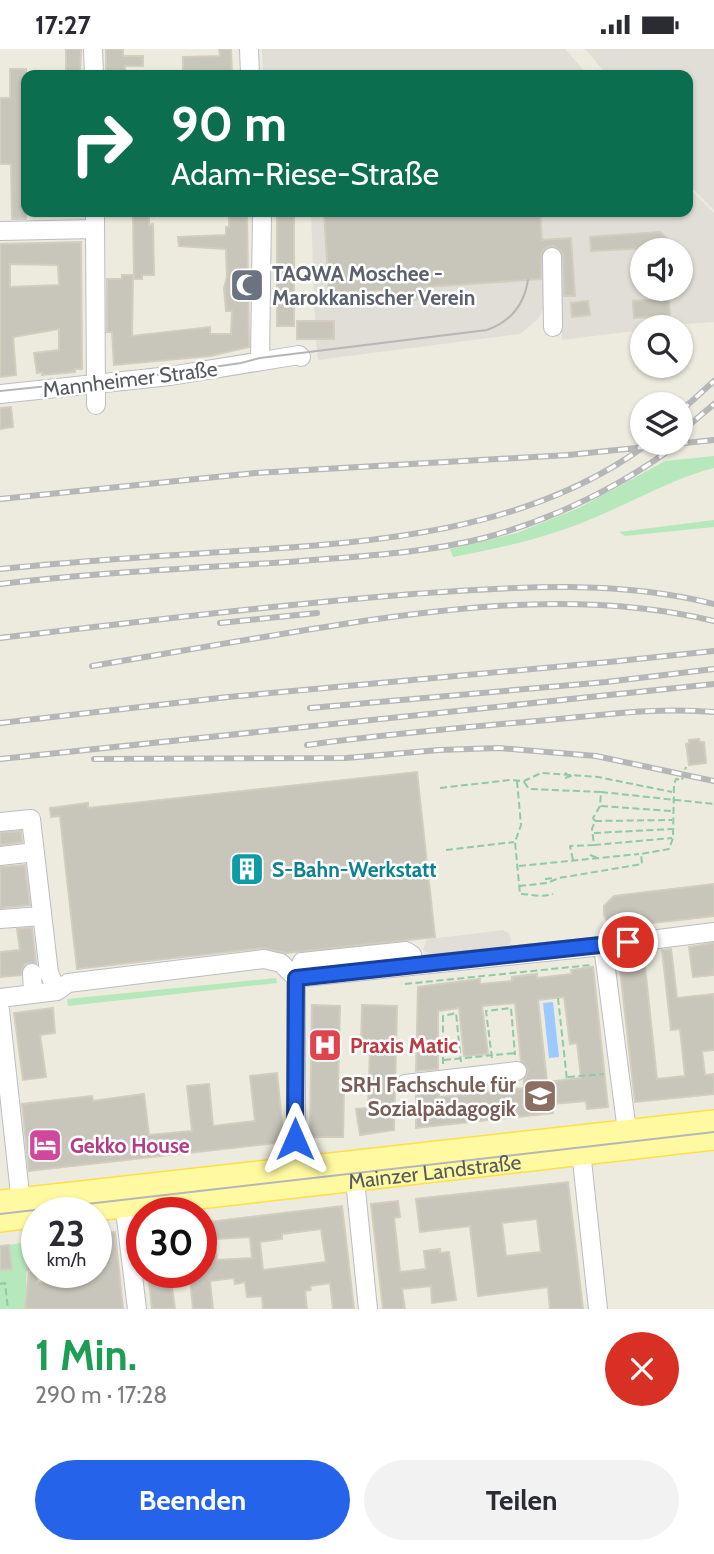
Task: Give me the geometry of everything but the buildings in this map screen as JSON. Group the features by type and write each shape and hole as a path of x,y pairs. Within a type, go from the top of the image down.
{"main road":[{"name":"Mainzer Landstraße","path":"581,1145 627,1131 714,1121"},
{"name":"Mainzer Landstraße","path":"0,1220 20,1209 581,1145 714,1139"},
{"name":"Mainzer Landstraße","path":"112,1200 296,1168 354,1171"}],"street":[{"path":"93,49 94,70"},
{"path":"248,49 250,70"},
{"path":"260,361 262,217"},
{"path":"0,231 95,220 96,405"},
{"path":"552,257 553,327"},
{"name":"Mannheimer Straße","path":"9,397 299,355 301,358"},
{"path":"0,823 31,819 49,973 57,991"},
{"path":"0,856 35,852"},
{"path":"0,919 43,916"},
{"path":"296,978 419,965 604,955 714,932"},
{"path":"604,955 627,1131"},
{"path":"0,997 57,991 68,983 264,959 281,963 296,978 296,1168"},
{"path":"32,973 33,994"},
{"path":"0,1010 4,1090 20,1209"},
{"path":"405,1084 462,1077 492,1064 516,1062"},
{"path":"581,1145 598,1309"},
{"path":"354,1171 368,1309"},
{"path":"123,1197 137,1309"}],"path":[{"path":"573,858 600,858 669,849 673,838 673,792 676,779 682,780 686,767"},
{"path":"550,774 555,772"},
{"path":"440,788 524,781 541,773 598,777 673,792"},
{"path":"565,773 571,776"},
{"path":"550,774 555,777"},
{"path":"565,778 571,776"},
{"path":"517,780 521,825 515,842 520,894 537,896 553,894 546,894"},
{"path":"524,781 529,789 572,790 714,804"},
{"path":"545,788 554,789"},
{"path":"565,789 572,790"},
{"path":"601,793 607,795"},
{"path":"594,844 593,832 601,793"},
{"path":"617,796 624,796"},
{"path":"600,806 673,811"},
{"path":"607,818 613,819"},
{"path":"595,819 673,820"},
{"path":"593,832 673,829"},
{"path":"593,832 597,830"},
{"path":"607,830 615,831"},
{"path":"573,858 570,846 673,838"},
{"path":"446,849 515,842"},
{"path":"594,844 598,842"},
{"path":"608,842 615,842"},
{"path":"545,880 642,865 641,854"},
{"path":"590,855 600,858"},
{"path":"518,866 579,856"},
{"path":"543,867 548,863"},
{"path":"527,864 533,867"},
{"path":"519,886 547,883 559,878"},
{"path":"528,885 535,882"},
{"path":"537,896 538,902"},
{"path":"405,984 604,955"},
{"path":"558,997 567,1079 608,1073"},
{"path":"443,1060 461,1058 492,1064 516,1062 512,1008 486,1011 492,1064"},
{"path":"443,1079 443,1016 456,1013 462,1077"},
{"path":"0,1283 5,1283 8,1309"}],"shaded area":[{"path":"262,49 565,49 584,70 263,70"},
{"path":"585,49 714,49 714,210 693,189 693,70 603,70"},
{"path":"693,192 714,213 714,322 693,323 693,315 630,315 630,332 562,340 557,252 543,254 546,279 544,307 538,319 520,334 318,360 316,339 297,339 297,321 315,320 311,217 693,217"},
{"path":"503,930 509,933 511,939 510,944 505,947 432,955 423,950 426,940 430,939"}],"green space":[{"path":"714,456 714,468 668,484 560,531 453,557 450,549 517,533 579,508 665,461"},
{"path":"714,520 714,527 625,536 619,532"},
{"path":"276,978 277,983 68,1006 67,999"},
{"path":"21,1243 21,1288 26,1288 25,1309 0,1309 0,1270 12,1269 9,1245"}],"water":[{"path":"553,1002 559,1057 549,1058 543,1003"}],"tram line":[{"path":"0,391 165,374 260,358 487,330 503,322 515,311 528,280"},
{"path":"0,1214 714,1132"}],"railway":[{"path":"693,400 714,381"},
{"path":"693,422 714,404"},
{"path":"0,499 255,473 568,455 714,440"},
{"path":"0,569 343,543 448,528 549,498 596,476 630,455"},
{"path":"0,584 416,551 462,543 510,530 561,511 610,488 663,455"},
{"path":"0,638 310,603 527,587 639,591 714,604"},
{"path":"92,666 344,624 483,607 576,604 668,612 714,621"},
{"path":"220,623 317,613"},
{"path":"0,723 228,697 714,651"},
{"path":"310,708 606,682 714,669"},
{"path":"0,759 714,684"},
{"path":"307,745 631,712 714,712"},
{"path":"94,759 346,758 499,748 596,756 714,781"}],"place":[{"name":"TAQWA Moschee - Marokkanischer Verein","path":"247,285"},
{"name":"S-Bahn-Werkstatt","path":"247,869"},
{"name":"Praxis Matic","path":"325,1045"},
{"name":"SRH Fachschule für Sozialpädagogik","path":"540,1096"},
{"name":"Gekko House","path":"45,1145"}],"route":[{"path":"295,1139 296,978 628,942"}]}
